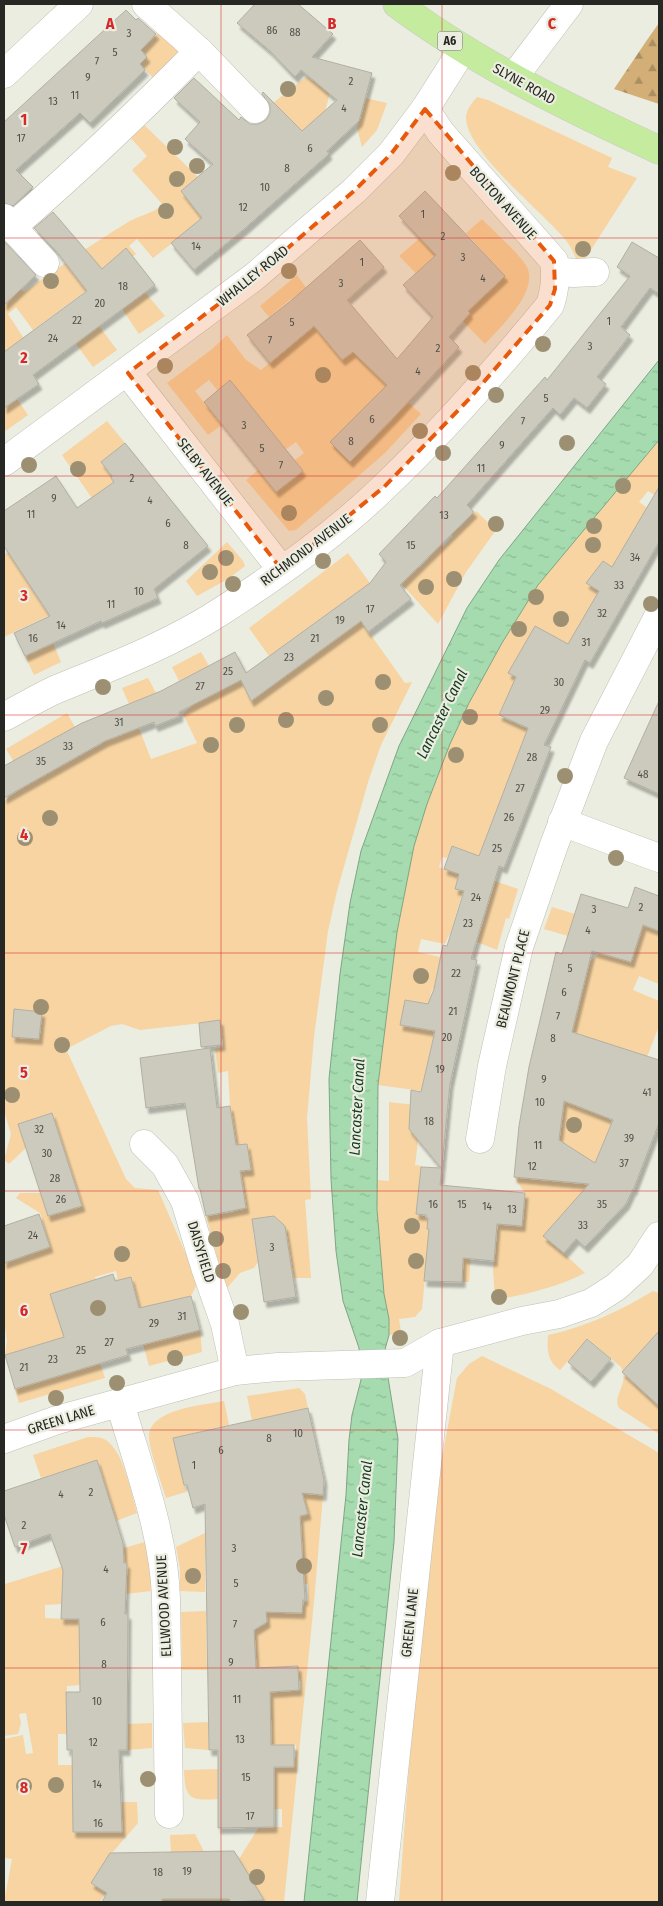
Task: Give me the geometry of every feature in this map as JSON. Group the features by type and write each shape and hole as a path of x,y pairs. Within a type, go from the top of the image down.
{"main road":[{"name":"SLYNE ROAD","path":"401,5 434,31 513,78 549,98 659,150"}],"street":[{"path":"4,74 79,4"},
{"path":"146,4 199,51 255,109"},
{"path":"513,78 569,4"},
{"name":"WHALLEY ROAD","path":"4,462 128,373 254,277 349,196 391,154 425,109 463,49"},
{"path":"44,263 8,223 135,115 199,51"},
{"name":"BOLTON AVENUE","path":"425,109 441,132 554,261 556,270"},
{"path":"556,270 573,273 595,272"},
{"name":"RICHMOND AVENUE","path":"4,718 55,690 158,647 220,612 282,570 349,518 384,487 470,398 550,305 555,289 556,270"},
{"name":"SELBY AVENUE","path":"128,373 282,570"},
{"name":"BEAUMONT PLACE","path":"480,1139 492,1066 519,947 562,822 594,741 659,615"},
{"path":"562,822 659,858"},
{"name":"DAISYFIELD","path":"144,1144 165,1165 185,1201 224,1324 235,1371"},
{"name":"GREEN LANE","path":"4,1439 57,1420 235,1371 278,1367 405,1362 440,1343 522,1321 559,1314 591,1303 616,1287 640,1265 659,1236"},
{"name":"GREEN LANE","path":"380,1902 440,1343"},
{"name":"ELLWOOD AVENUE","path":"120,1403 164,1564 169,1814"}],"highlighted area":[{"path":"425,109 554,261 555,289 550,305 470,398 384,487 282,570 128,373 254,277 354,191 391,154"}],"shaded area":[{"path":"161,30 180,44 180,59 157,82 140,64 147,57 141,50"},
{"path":"306,77 331,89 323,119 297,136 273,103"},
{"path":"477,97 488,100 612,158 608,167 637,178 580,267 566,240 506,180 478,146 469,131 466,117 467,111"},
{"path":"365,98 387,103 377,130 362,147 357,128"},
{"path":"142,123 198,177 181,191 195,209 212,212 153,258 137,239 129,246 136,254 33,330 16,307 8,314 30,348 4,366 4,270 24,292 112,232 163,205 132,170 147,156 129,136"},
{"path":"482,219 524,262 529,277 528,287 523,298 508,319 485,344 399,256 420,238 479,300 505,276 466,233"},
{"path":"297,275 354,353 421,414 385,453 296,530 289,531 246,480 258,470 276,492 303,471 295,460 304,453 296,442 286,449 230,380 218,391 209,380 195,391 222,425 208,435 167,383 212,349 227,335 246,360 261,370 314,327 291,299 269,317 260,306","holes":["373,399 393,418 371,440 330,442"]},
{"path":"145,292 165,316 139,334 122,309"},
{"path":"99,326 117,350 93,367 76,344"},
{"path":"17,399 28,415 4,432 4,408"},
{"path":"107,421 125,443 101,462 128,499 105,517 62,455"},
{"path":"659,440 659,495 658,497 648,491 639,502 649,509 566,649 535,626 529,637 552,651 503,705 498,716 528,729 478,858 471,853 452,846 447,858 442,857 439,867 461,875 456,889 463,891 450,934 445,944 421,939 418,952 440,957 447,955 438,987 432,990 430,997 436,1002 441,1003 422,1091 378,1085 401,905 413,846 441,762 481,681 534,590 582,529"},
{"path":"476,511 496,530 466,572 438,624 399,581 415,564 419,568 429,558 421,550 433,537 443,547 453,536 444,527 451,520 459,528"},
{"path":"227,542 245,566 228,579 197,596 186,581"},
{"path":"8,552 28,582 41,574 69,606 4,637 4,555"},
{"path":"348,553 370,583 269,656 249,628"},
{"path":"361,621 405,683 412,682 381,745 369,779 337,891 328,931 314,1037 307,1118 311,1199 305,1200 311,1278 293,1278 285,1226 279,1227 279,1220 274,1216 261,1218 257,1223 258,1230 253,1231 258,1262 254,1268 240,1273 226,1289 206,1216 234,1212 232,1203 242,1187 240,1171 251,1169 247,1144 236,1145 230,1106 228,1071 218,1073 215,1049 223,1047 220,1021 140,1030 122,1024 111,1026 66,1049 126,1179 135,1188 158,1190 198,1282 191,1296 135,1310 118,1281 116,1271 95,1277 104,1309 118,1321 5,1355 7,1341 4,1321 4,1263 50,1247 40,1213 16,1198 20,1193 41,1193 49,1216 82,1206 52,1113 20,1123 27,1147 9,1164 4,1160 11,1134 4,1111 4,801 27,784 6,749 67,713 75,727 21,757 34,781 103,743 102,741 139,728 151,759 197,743 183,714 192,705 247,676 284,677"},
{"path":"53,643 61,662 34,675 25,656"},
{"path":"201,652 209,666 179,681 172,667"},
{"path":"148,678 156,693 129,704 122,688"},
{"path":"495,881 518,889 509,919 506,918 497,950 477,942"},
{"path":"552,907 575,914 568,936 544,929"},
{"path":"607,924 642,925 659,931 659,984 639,976 633,990 659,1001 659,1026 631,1099 610,1119 612,1123 595,1186 560,1223 555,1223 544,1235 585,1273 552,1287 495,1300 493,1269 498,1224 522,1226 525,1193 514,1177 558,1155 560,1138 552,1137 566,1054 590,961 598,955"},
{"path":"389,1102 415,1105 409,1129 412,1133 419,1134 415,1165 422,1166 416,1214 473,1228 469,1282 462,1282 463,1251 427,1256 422,1309 415,1317 399,1319 401,1332 389,1335 380,1251 377,1180 389,1181"},
{"path":"653,1291 659,1293 659,1346 652,1339 642,1350 650,1358 630,1380 656,1403 659,1399 659,1434 619,1408 617,1403 624,1379 621,1367 588,1339 560,1370 550,1359 548,1345 548,1335 576,1328 628,1305"},
{"path":"200,1330 202,1352 149,1366 143,1344"},
{"path":"482,1356 551,1389 659,1453 659,1902 399,1902 414,1699 442,1458 457,1378 469,1364"},
{"path":"100,1363 105,1378 19,1403 15,1389"},
{"path":"299,1388 305,1394 308,1408 252,1421 247,1396"},
{"path":"224,1401 229,1425 173,1438 186,1492 166,1498 153,1458 149,1437 151,1428 167,1414"},
{"path":"88,1437 98,1437 111,1444 121,1461 137,1513 116,1521 121,1549 145,1542 150,1560 151,1591 126,1594 127,1564 124,1563 62,1604 45,1605 45,1618 67,1619 79,1614 80,1685 67,1686 66,1709 87,1709 87,1734 58,1734 58,1765 73,1765 73,1832 122,1832 121,1802 137,1802 138,1823 105,1861 91,1883 106,1893 100,1902 4,1902 12,1859 4,1858 4,1739 23,1735 26,1754 33,1753 26,1713 19,1714 21,1723 18,1734 4,1736 4,1581 5,1584 73,1563 97,1461 41,1478 33,1455"},
{"path":"266,1467 313,1494 323,1495 284,1902 250,1902 241,1889 253,1881 239,1859 259,1827 282,1827 282,1809 258,1810 274,1768 294,1767 294,1758 296,1757 296,1745 271,1745 266,1690 272,1692 301,1690 298,1666 255,1670 254,1627 267,1623 266,1616 260,1612 285,1602 307,1602 308,1600 308,1584 281,1584 278,1523 308,1514 304,1500"},
{"path":"205,1533 205,1592 180,1591 180,1568 176,1547"},
{"path":"206,1611 207,1670 182,1670 181,1612"},
{"path":"208,1722 209,1750 185,1748 183,1723"},
{"path":"152,1723 152,1748 127,1750 128,1724"},
{"path":"218,1769 218,1799 201,1799 191,1796 186,1787 184,1770"},
{"path":"195,1834 231,1902 162,1902 161,1891 186,1891 186,1899 202,1899 171,1852 170,1835"}],"green space":[{"path":"659,23 659,104 614,89"}],"water":[{"name":"Lancaster Canal","path":"659,360 659,440 538,585 502,643 469,703 450,744 427,804 414,846 397,932 378,1085 377,1209 384,1294 389,1319 389,1335 384,1353 398,1439 394,1542 357,1902 304,1902 346,1495 349,1440 352,1415 361,1380 359,1348 343,1301 336,1251 331,1179 329,1079 340,974 350,903 361,851 399,746 467,608 499,560"}],"building":[{"path":"255,4 298,4 333,34 312,57 372,73 359,121 327,151 329,154 243,230 194,270 171,243 202,218 181,191 213,164 185,139 200,122 174,98 194,78 239,120 241,117 250,124 258,124 266,120 270,113 270,105 262,94 263,92 302,131 337,100 301,70 295,77 270,51 237,23"},
{"path":"126,10 136,20 138,18 156,34 141,50 147,57 140,64 145,70 90,123 80,113 16,170 33,187 13,206 4,203 4,122"},
{"path":"425,191 505,276 468,311 470,313 449,337 459,347 350,462 330,442 387,385 353,352 342,360 314,326 270,363 247,335 292,300 360,240 384,267 347,300 397,359 433,317 403,285 436,255 399,216"},
{"path":"53,212 102,269 126,248 155,285 33,375 39,384 4,408 4,352 87,291 57,252 34,228"},
{"path":"4,241 36,275 4,305"},
{"path":"632,242 659,258 659,294 650,288 621,327 630,335 597,377 606,384 587,408 574,398 560,415 553,408 467,505 474,512 400,585 411,599 368,632 361,621 251,701 241,680 179,712 180,716 155,726 154,722 105,741 4,798 4,766 82,723 161,691 235,652 246,673 370,583 386,562 379,554 435,496 437,498 545,377 547,380 630,276 617,267"},
{"path":"230,380 303,471 276,492 204,402"},
{"path":"125,443 208,546 154,589 158,598 102,623 101,621 25,656 14,633 50,616 4,546 4,511 56,476 77,508 114,482 111,478 112,476 101,462"},
{"path":"659,487 659,542 590,663 585,660 544,745 551,747 504,868 499,866 471,959 477,960 450,1084 440,1185 525,1193 522,1226 497,1224 494,1261 463,1258 462,1282 424,1281 429,1229 427,1229 428,1218 426,1218 426,1215 416,1214 421,1167 441,1168 409,1129 411,1090 421,1092 435,1031 400,1025 405,1000 428,1004 434,989 443,945 447,946 464,891 455,889 459,874 444,869 452,846 479,856 528,728 499,715 516,677 508,673 535,626 568,644 599,591 586,583 603,561 612,567"},
{"path":"659,701 659,794 624,778"},
{"path":"635,887 659,896 659,931 643,925 631,962 592,951 572,1032 659,1060 659,1123 635,1189 633,1189 626,1204 585,1247 576,1239 564,1253 543,1236 589,1184 514,1177 519,1126 529,1067 556,952 562,954 581,894 628,908","holes":["564,1101 613,1120 595,1163 559,1140"]},
{"path":"14,1009 42,1012 39,1039 12,1037"},
{"path":"220,1020 222,1045 201,1047 199,1023"},
{"path":"210,1048 217,1108 230,1106 236,1145 247,1144 251,1170 240,1171 246,1208 206,1216 199,1189 185,1103 146,1108 140,1058"},
{"path":"52,1113 82,1206 48,1216 18,1124"},
{"path":"39,1214 50,1247 4,1263 4,1226"},
{"path":"274,1216 285,1226 296,1297 264,1302 252,1219"},
{"path":"113,1274 115,1281 131,1277 139,1308 191,1296 200,1330 126,1349 128,1355 15,1389 5,1355 64,1337 50,1294"},
{"path":"659,1331 659,1406 622,1372"},
{"path":"587,1339 611,1359 591,1382 568,1362"},
{"path":"308,1408 324,1480 323,1495 302,1493 308,1514 300,1516 305,1600 303,1600 302,1613 266,1612 267,1622 254,1630 256,1668 298,1666 299,1690 270,1692 271,1745 294,1745 294,1767 274,1767 274,1827 218,1828 218,1750 209,1750 205,1504 193,1508 187,1485 184,1485 173,1438"},
{"path":"97,1460 123,1543 124,1563 127,1563 125,1614 128,1614 127,1750 119,1750 122,1832 73,1832 72,1750 67,1750 66,1692 80,1692 79,1619 61,1619 63,1570 50,1534 15,1547 4,1515 4,1491"},
{"path":"234,1851 264,1900 231,1902 229,1899 162,1899 162,1902 102,1902 107,1893 91,1883 110,1853"}]}
